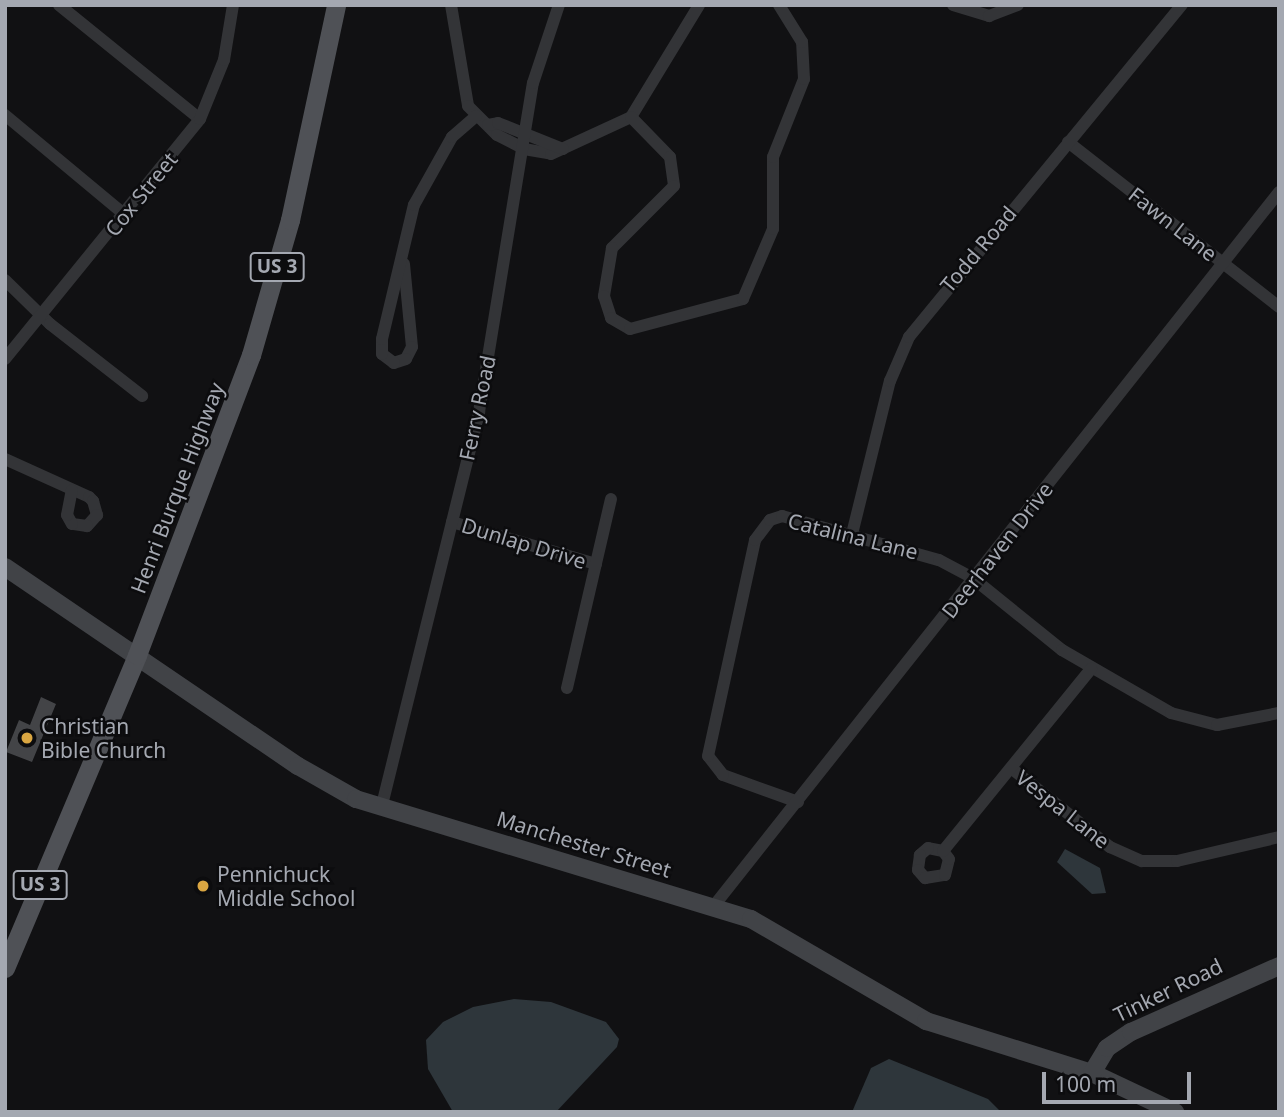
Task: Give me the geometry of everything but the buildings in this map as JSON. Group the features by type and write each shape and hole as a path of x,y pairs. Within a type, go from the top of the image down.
{"main road":[{"name":"Henri Burque Highway","path":"5,968 137,655 262,322 309,143 336,5"}],"street":[{"path":"60,5 200,119"},
{"name":"Cox Street","path":"5,359 200,119 224,60 233,5"},
{"path":"451,5 462,91 476,116 524,149 551,154 631,117 699,5"},
{"name":"Ferry Road","path":"381,809 479,412 533,83 559,5"},
{"path":"631,117 670,157 674,186 612,248 604,296 611,318 630,329 743,299 754,284 773,229 773,158 804,79 802,42 779,5"},
{"path":"953,5 989,16 1018,5"},
{"name":"Todd Road","path":"852,534 890,381 909,338 1182,5"},
{"path":"5,115 124,214"},
{"path":"404,264 411,353 394,363 382,354 382,339 404,264 417,198 454,133 476,116"},
{"path":"488,125 525,133 563,149"},
{"name":"Fawn Lane","path":"1068,142 1279,307"},
{"name":"Deerhaven Drive","path":"713,907 1279,192"},
{"path":"5,280 43,315 142,396"},
{"path":"5,459 72,490"},
{"name":"Dunlap Drive","path":"567,688 611,499"},
{"name":"Catalina Lane","path":"798,802 723,775 713,767 708,745 761,529 782,516 917,550 974,579 1091,669 1193,721 1240,723 1279,713"},
{"name":"Dunlap Drive","path":"452,522 596,564"},
{"name":"Manchester Street","path":"6,570 137,655 298,766 381,809 713,907 778,932 926,1021 1092,1073 1175,1112"},
{"path":"943,850 1091,669"},
{"name":"Vespa Lane","path":"1011,768 1110,847 1142,861 1177,861 1279,837"},
{"name":"Tinker Road","path":"1092,1073 1107,1048 1131,1032 1279,966"}],"shaded area":[{"path":"1065,849 1100,868 1106,893 1092,894 1057,862"},
{"path":"514,999 551,1002 606,1022 619,1039 617,1047 556,1112 453,1112 428,1069 426,1040 443,1022 473,1007"},
{"path":"889,1059 988,1099 1001,1112 852,1112 871,1068"}],"place":[{"name":"Christian Bible Church","path":"27,738"},
{"name":"Pennichuck Middle School","path":"203,886"}]}
